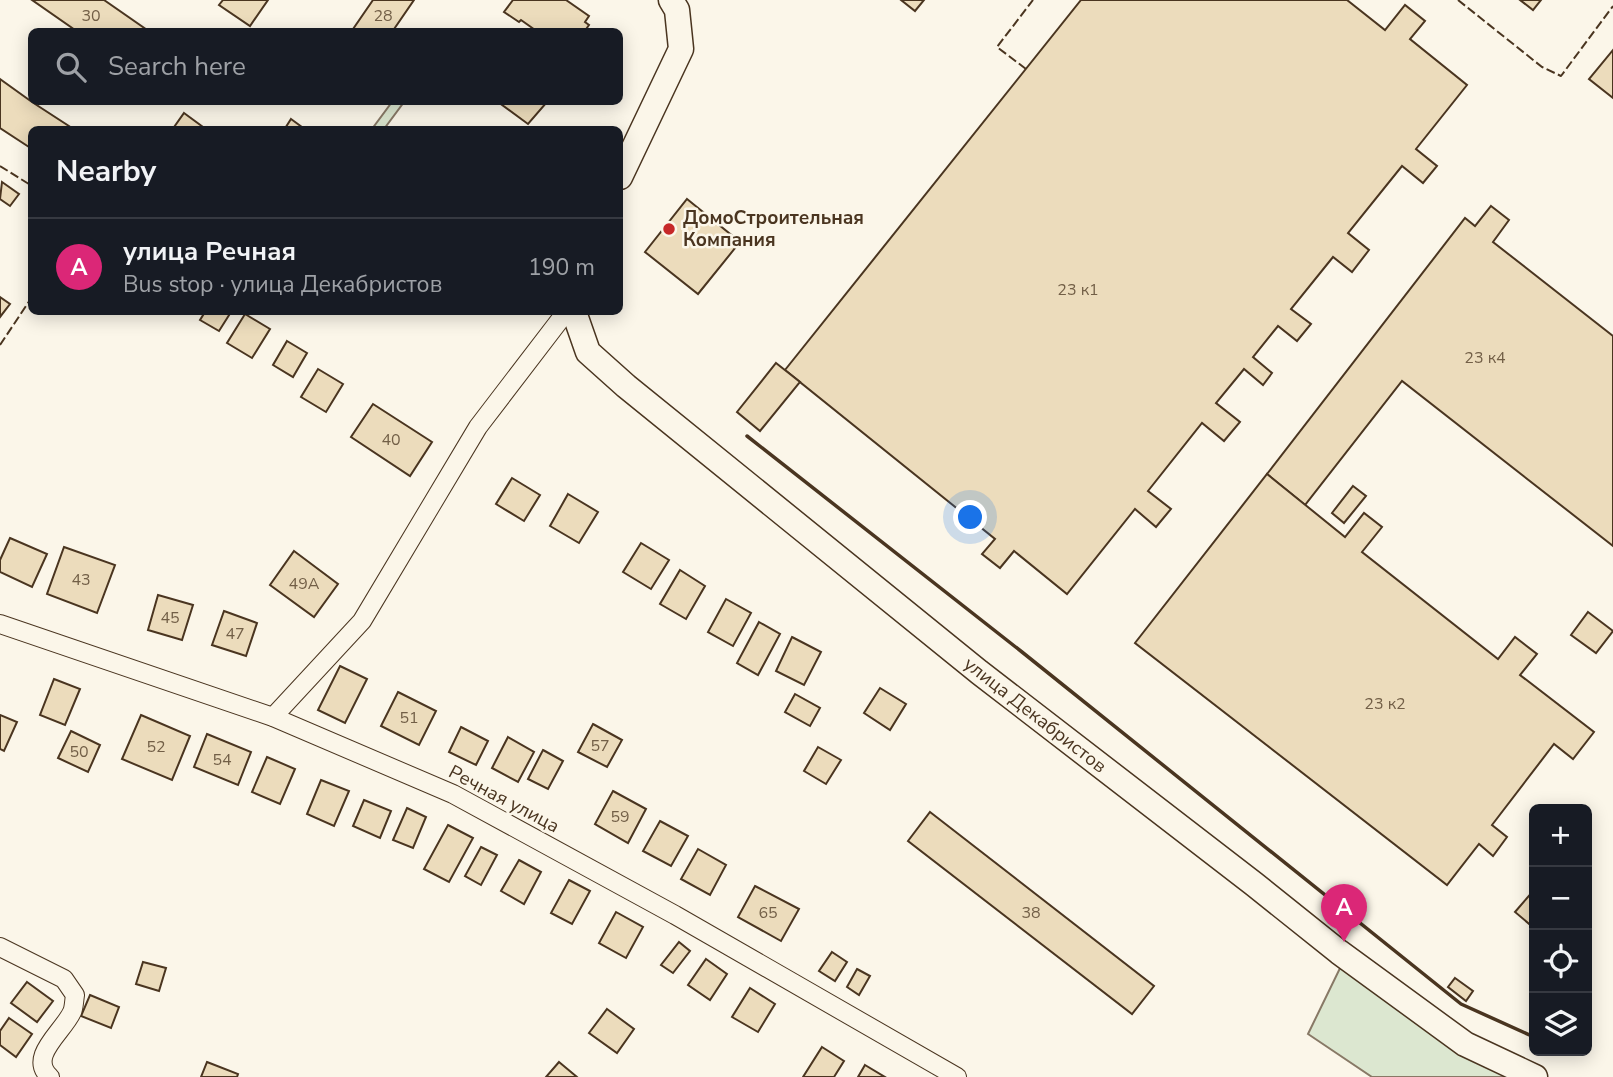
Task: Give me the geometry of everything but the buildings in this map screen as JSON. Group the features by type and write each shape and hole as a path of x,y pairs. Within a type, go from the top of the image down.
{"street":[{"path":"623,171 681,49 677,10 671,0"},
{"path":"273,717 362,621 478,427 564,315"},
{"name":"улица Декабристов","path":"575,315 587,352 979,672 1414,1008 1465,1044 1535,1077"},
{"name":"Речная улица","path":"2,630 273,717 453,794 675,915 957,1077"},
{"path":"0,947 64,979 75,995 72,1012 42,1056 43,1068 50,1077"}],"green space":[{"path":"390,105 402,105 386,126 374,126"},
{"path":"1343,962 1512,1077 1372,1077 1308,1034"}],"fence":[{"path":"1026,69 997,47 1033,0"},
{"path":"1458,0 1542,67 1561,76 1613,6"},
{"path":"0,166 28,184"},
{"path":"0,345 28,303"}],"wall":[{"path":"747,436 1022,652 1461,1004 1529,1035"}],"place":[{"name":"ДомоСтроительная Компания","path":"669,229"},
{"name":"улица Речная","path":"1344,942"}]}
